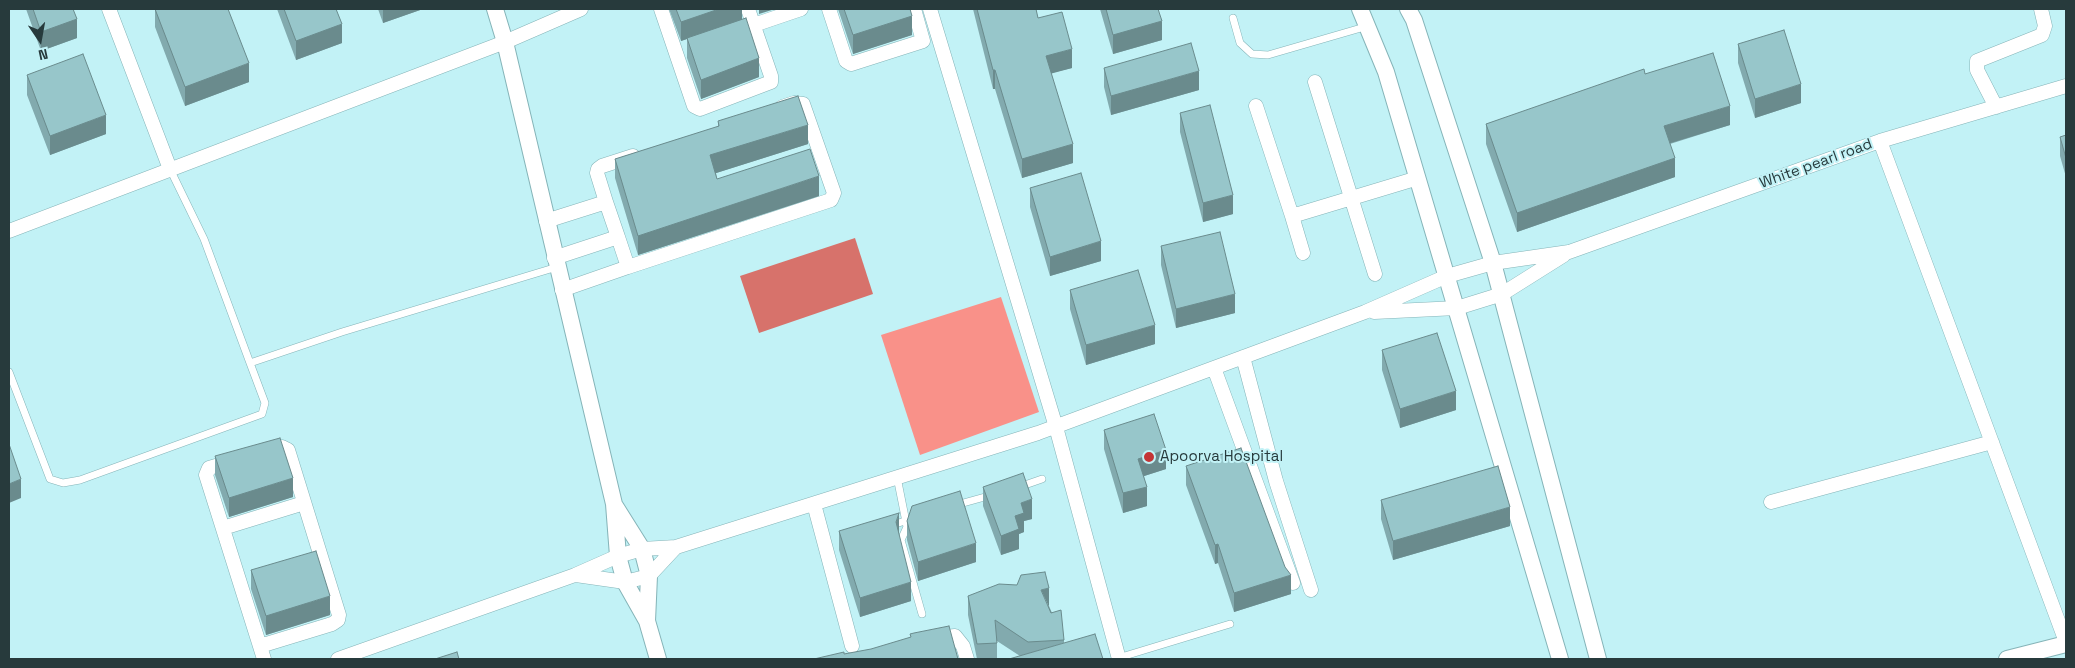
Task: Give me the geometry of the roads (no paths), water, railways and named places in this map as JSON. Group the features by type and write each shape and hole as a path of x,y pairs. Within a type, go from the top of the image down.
{"street":[{"path":"109,9 170,169"},
{"path":"495,9 505,42 614,504 618,556 625,582 648,621 658,659"},
{"path":"9,230 505,42 581,9"},
{"path":"661,9 680,51 694,106 700,109 771,82 771,76 748,9"},
{"path":"736,31 801,9"},
{"path":"829,9 846,61 851,64 923,41 914,9"},
{"path":"930,9 1056,427 1119,658"},
{"path":"1360,9 1386,72 1560,659"},
{"path":"1408,9 1414,20 1493,263 1598,659"},
{"path":"1996,107 1977,70 1977,61 2042,35 2045,26 2040,9"},
{"path":"1315,82 1375,274"},
{"name":"White pearl road","path":"1569,252 1880,141 2066,86"},
{"path":"562,290 831,200 834,193 804,104 794,103 767,112"},
{"path":"1256,106 1303,253"},
{"path":"1880,141 2066,643 2009,659"},
{"path":"628,267 597,173 598,169 602,166 648,151"},
{"path":"1292,216 1418,178"},
{"path":"546,221 606,202"},
{"path":"556,262 618,237"},
{"path":"338,659 575,575 618,556 642,549 676,547 1056,427 1365,312 1447,276 1493,263 1569,252"},
{"path":"1365,312 1457,308 1502,294 1569,252"},
{"path":"1243,357 1276,481 1311,590"},
{"path":"1214,368 1294,584"},
{"path":"1771,502 1992,442"},
{"path":"282,446 288,450 304,503 317,561 339,615 338,620 262,653 245,582 223,528 206,473 209,468 282,446"},
{"path":"223,528 304,503"},
{"path":"614,504 642,549 649,576 648,621"},
{"path":"814,504 852,646"},
{"path":"575,575 625,582 649,576 676,547"},
{"path":"920,642 955,636 963,646 967,659"}],"lane":[{"path":"1233,18 1240,44 1252,54 1268,55 1368,26"},
{"path":"9,372 50,479 63,482 80,480 262,414 265,403 204,239 170,169"},
{"path":"250,363 556,262"},
{"path":"897,478 907,527 901,540 922,614"},
{"path":"1015,488 1042,480"},
{"path":"951,507 997,493"},
{"path":"888,526 924,515"},
{"path":"1119,658 1230,624"}],"place":[{"name":"Apoorva Hospital","path":"1149,457"}]}
